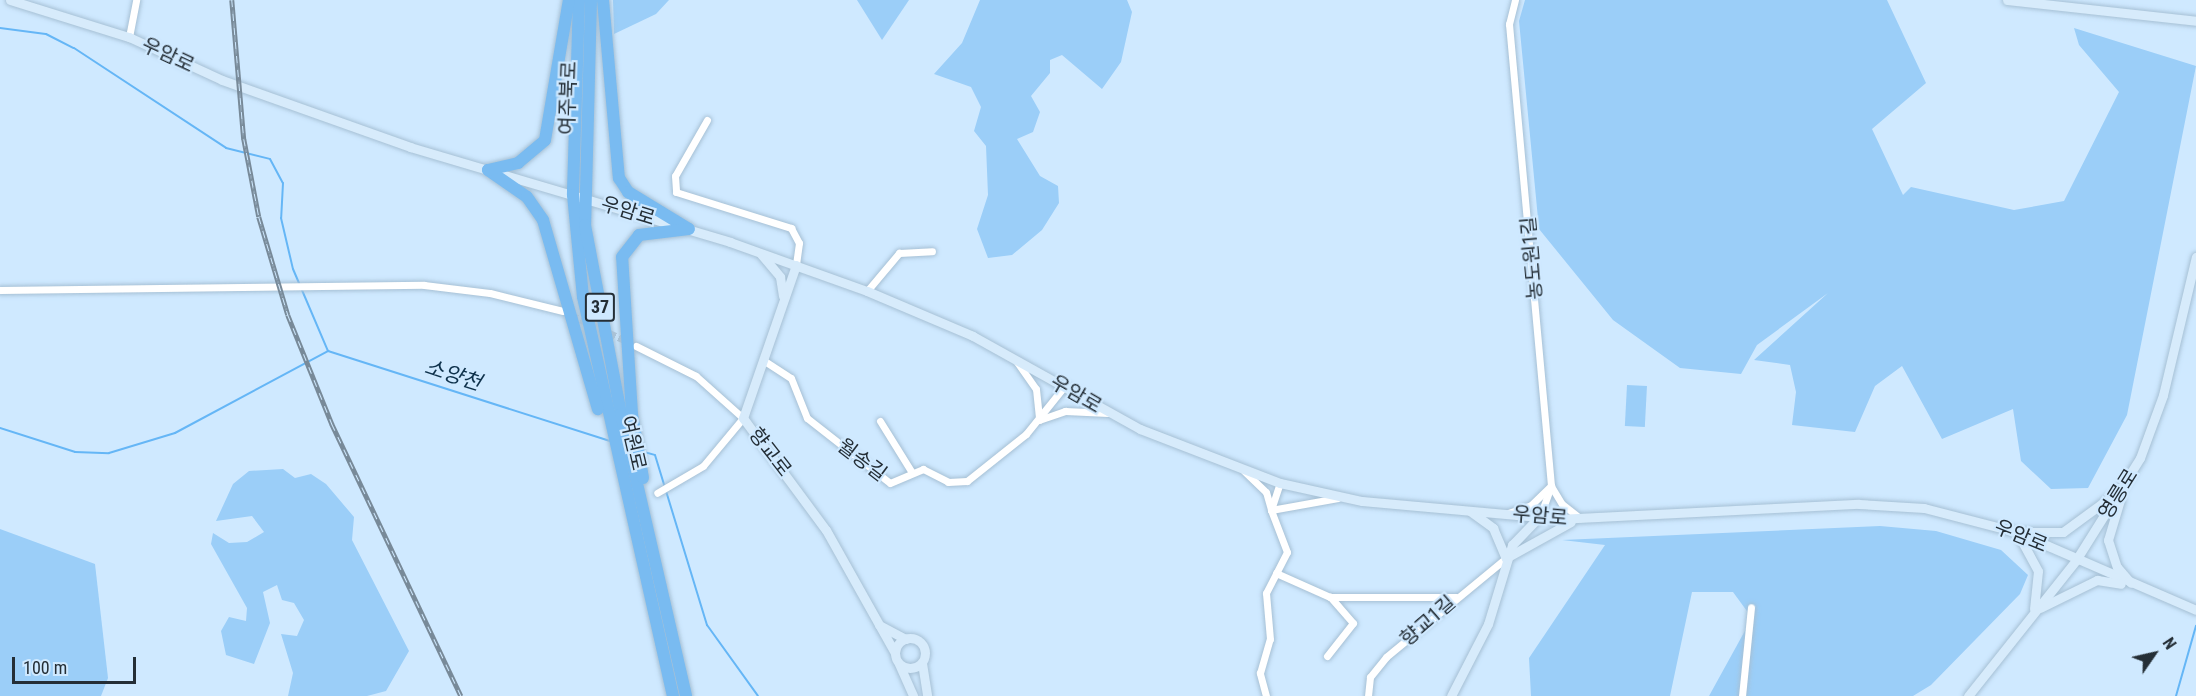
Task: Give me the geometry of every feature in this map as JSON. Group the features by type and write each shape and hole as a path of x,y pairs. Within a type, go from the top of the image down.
{"highway":[{"path":"488,170 518,163 545,140 569,0"},
{"name":"여주북로","path":"573,195 579,0"},
{"name":"여주북로","path":"586,198 591,0"},
{"path":"603,0 619,178 628,192 689,229"},
{"path":"488,170 527,197 543,220 602,410"},
{"name":"여원로","path":"573,195 583,297 602,410 673,696"},
{"name":"여원로","path":"586,198 585,225 626,414 640,496 686,696"},
{"path":"626,414 624,250 646,232 689,229"}],"main road":[{"name":"우암로","path":"10,0 129,37 222,80 488,170 689,229 867,291 1013,357 1109,413 1280,483 1338,498 1581,519 1891,505 1957,514 2016,532 2133,586 2196,610"},
{"path":"2007,0 2196,21"},
{"path":"759,252 780,277 782,302"},
{"name":"영릉로","path":"1968,696 2076,560 2126,484 2163,395 2196,256"},
{"name":"향교로","path":"796,265 743,418 821,522 895,653"},
{"path":"2033,613 2038,571 2016,532 2063,532 2126,484"},
{"path":"2126,484 2108,540 2117,567 2133,586"},
{"path":"1468,509 1492,528 1506,558 1536,536 1581,519"},
{"name":"향교1길","path":"1451,696 1488,624 1506,558 1520,533 1540,516"},
{"path":"2033,613 2097,580 2133,586"},
{"path":"878,625 922,645 927,696"},
{"path":"906,639 895,653 913,696"},
{"path":"899,664 911,668 922,663"}],"street":[{"path":"129,37 136,0"},
{"name":"농도원1길","path":"1515,0 1509,24 1551,486 1540,516"},
{"path":"707,120 675,176 676,192 792,228 799,243 796,265"},
{"path":"867,291 899,254 932,250"},
{"path":"0,290 286,283 444,287 563,311"},
{"path":"636,346 686,370 743,418 696,471 657,493"},
{"path":"1013,357 1036,389 1039,420 1065,411 1109,413"},
{"name":"월송길","path":"763,360 791,378 807,417 890,483 911,471 929,470 958,483 967,480 1039,420 1063,388"},
{"path":"880,421 911,471"},
{"path":"1243,469 1266,492 1271,510 1287,543 1266,593 1270,639 1260,673 1266,696"},
{"path":"1271,510 1280,483"},
{"path":"1508,513 1531,505 1551,486 1562,504 1581,519"},
{"path":"1271,510 1338,498"},
{"name":"향교1길","path":"1368,696 1375,669 1456,597 1506,558"},
{"path":"1276,573 1330,597 1456,597"},
{"path":"1327,656 1353,623 1330,597"},
{"path":"1742,696 1751,607"}],"shaded area":[{"path":"613,0 669,0 656,14 614,34"},
{"path":"857,0 909,0 882,40"},
{"path":"980,0 1127,0 1132,12 1121,62 1102,89 1062,55 1050,60 1050,73 1031,96 1040,112 1033,132 1017,139 1040,176 1058,186 1059,203 1042,230 1012,255 988,258 977,229 988,195 986,146 974,131 981,107 971,87 934,74 962,43"},
{"path":"1525,0 1887,0 1926,83 1872,129 1903,195 1911,187 2014,210 2064,201 2119,92 2079,45 2074,28 2196,66 2127,415 2088,488 2051,489 2021,461 2013,409 1942,439 1902,366 1875,386 1855,432 1792,425 1796,392 1790,365 1754,360 1828,293 1757,345 1741,374 1680,368 1613,320 1539,229 1519,21"},
{"path":"1627,385 1647,386 1645,427 1625,426"},
{"path":"283,469 295,478 311,474 326,484 354,517 352,540 409,651 386,691 367,696 288,696 293,673 281,634 297,636 304,620 294,603 282,600 277,585 263,592 270,623 254,664 226,655 221,631 229,617 246,621 247,608 211,544 213,533 229,543 247,542 264,532 252,516 216,521 233,484 249,471"},
{"path":"1880,526 1936,531 2001,550 2028,575 2020,594 1931,685 1913,696 1709,696 1752,618 1733,592 1692,592 1670,696 1531,696 1529,658 1605,545 1562,540"},
{"path":"0,529 95,564 108,678 101,696 0,696"}],"waterway":[{"path":"0,28 46,34 74,48 226,148 270,159 283,183 281,218 293,269 328,351"},
{"name":"소양천","path":"0,428 75,452 109,453 175,433 328,351 610,441"},
{"name":"소양천","path":"644,452 655,455 707,625 758,696"},
{"name":"소양천","path":"2176,696 2196,626"}],"tunnel":[{"path":"571,315 629,342"}],"railway":[{"path":"232,0 244,139 259,217 288,315 332,424 461,696"}]}
